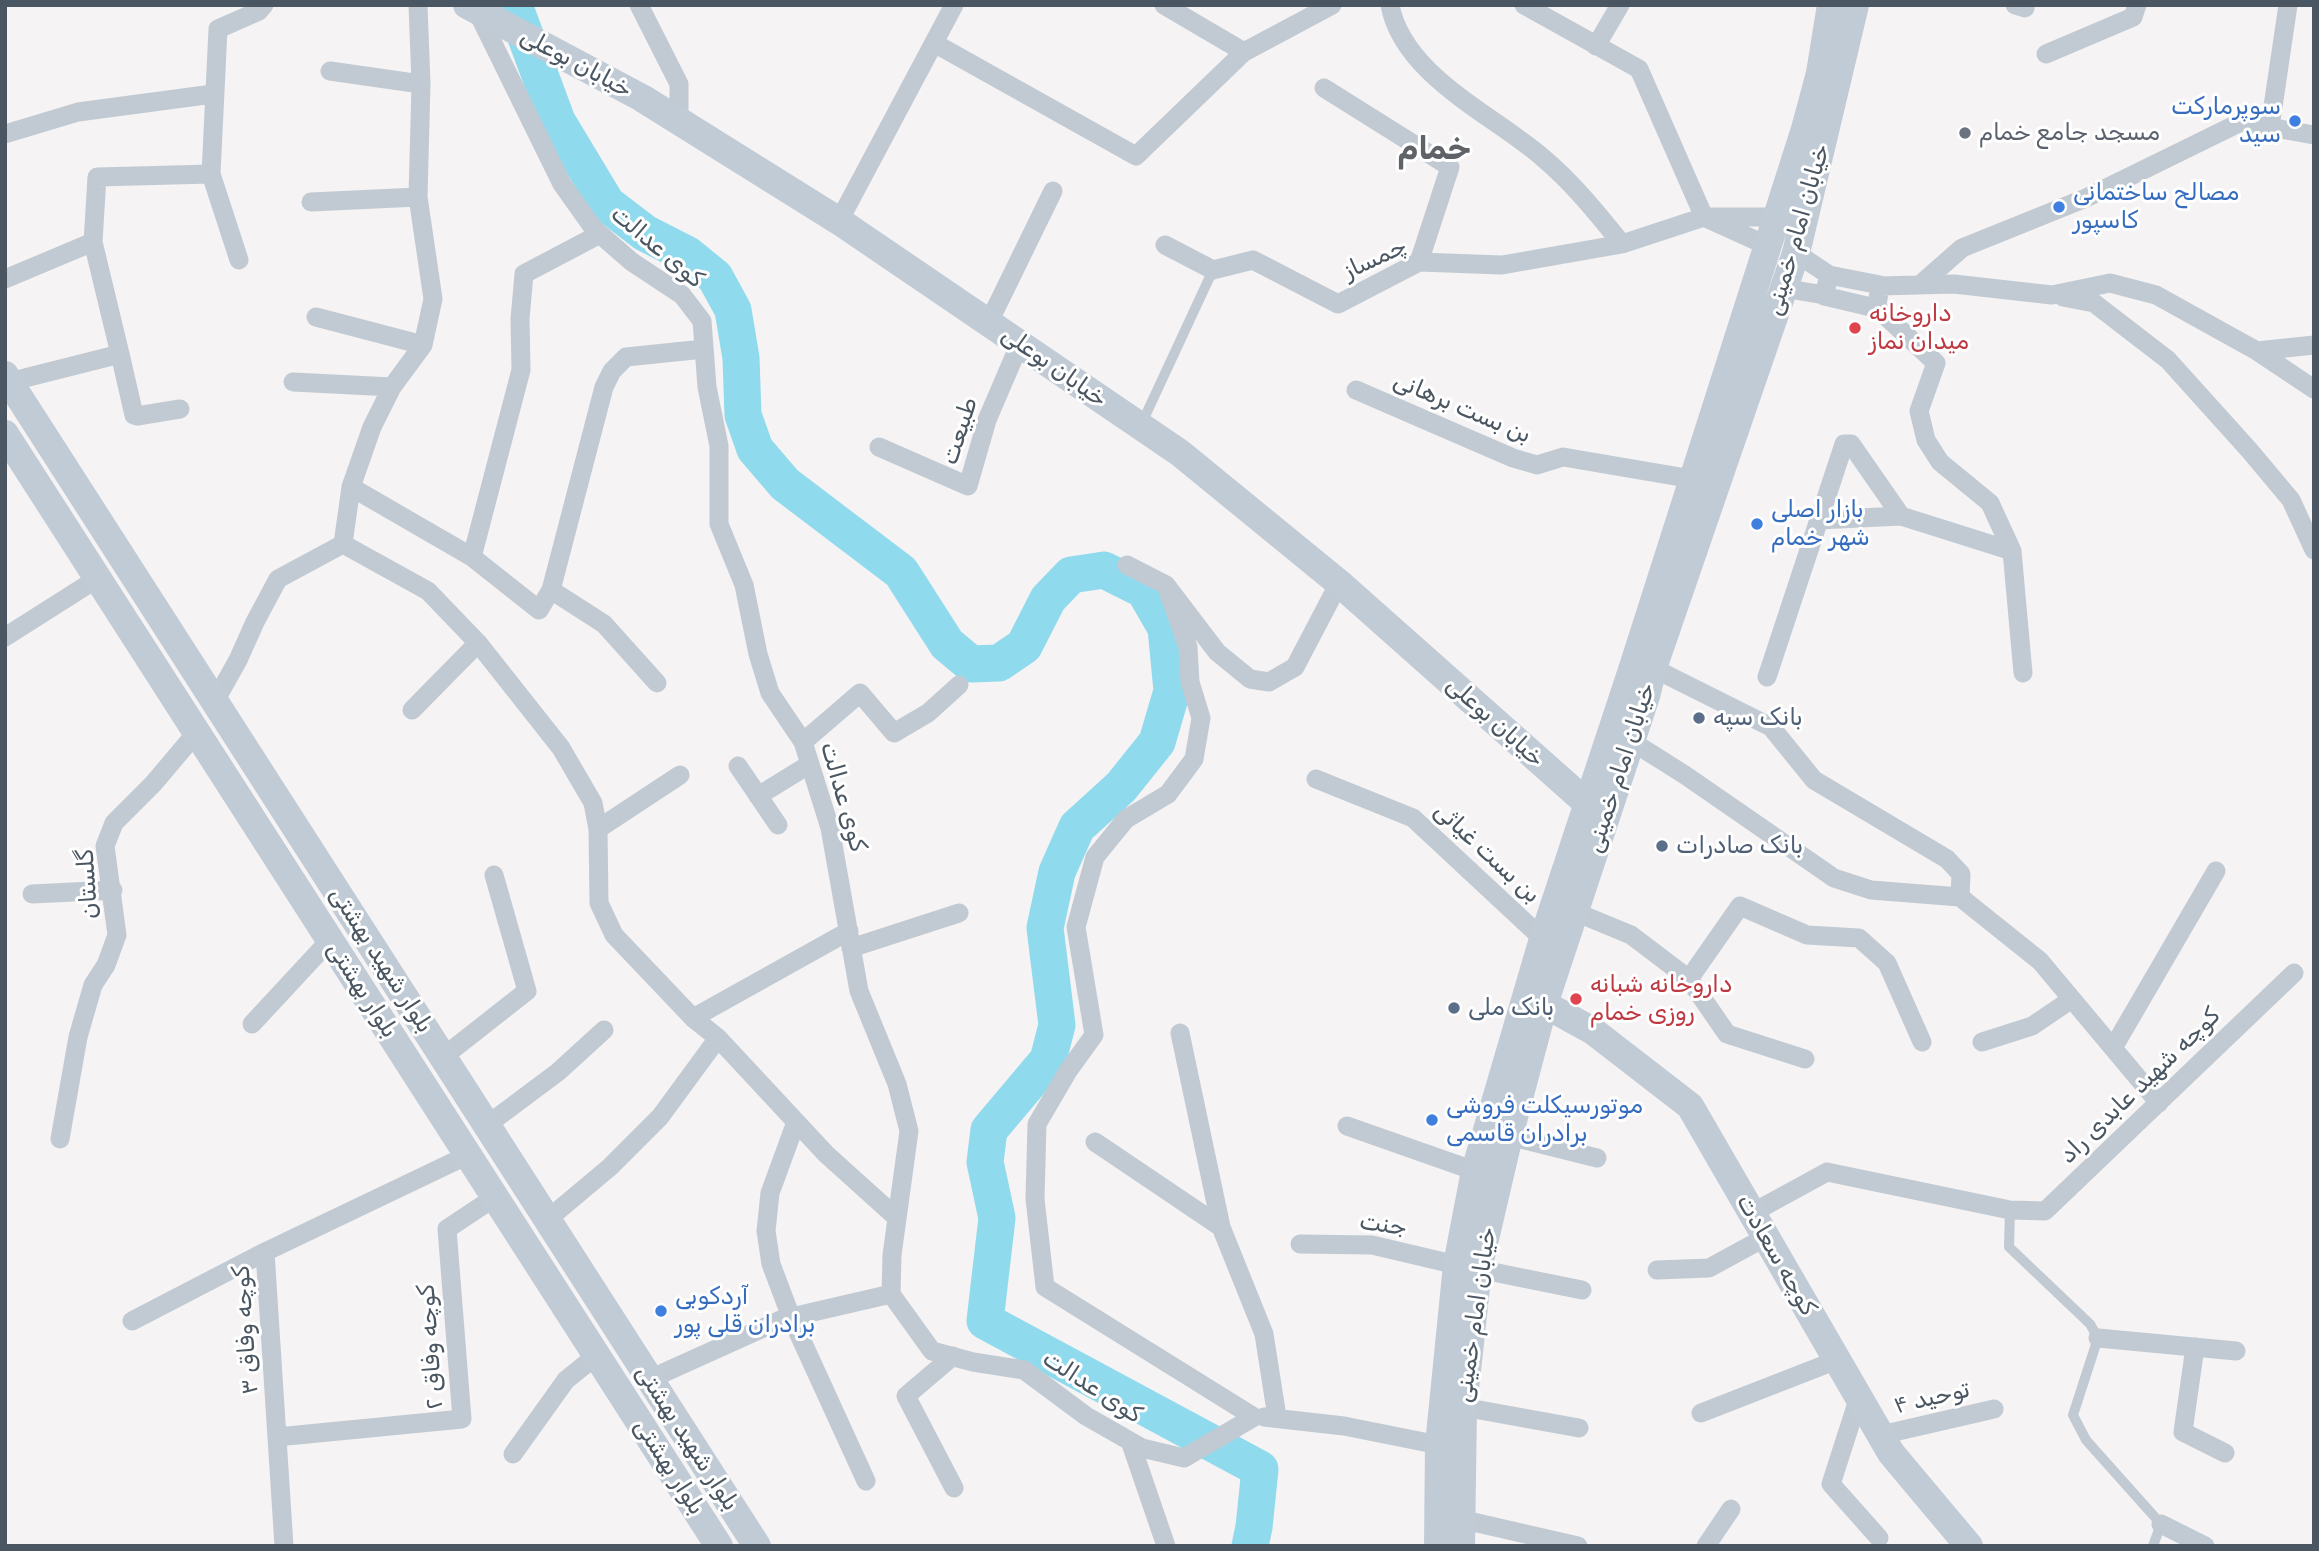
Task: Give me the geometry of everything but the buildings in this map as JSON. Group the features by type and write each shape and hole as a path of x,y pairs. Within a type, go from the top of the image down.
{"main road":[{"name":"خیابان امام خمینی","path":"1460,1533 1467,1267 1475,1171 1543,939 1588,804 1705,482 1770,284 1768,246 1820,73 1831,5"},
{"name":"خیابان امام خمینی","path":"1770,284 1796,253 1855,5"},
{"name":"خیابان بوعلی","path":"474,9 642,98 839,221 1180,453 1339,583 1588,804"},
{"name":"بلوار شهید بهشتی","path":"7,378 757,1546"},
{"name":"بلوار بهشتی","path":"5,434 719,1546"},
{"name":"خیابان امام خمینی","path":"1438,1546 1439,1445 1467,1267 1509,1136 1544,1004 1631,741 1705,482"},
{"name":"کوچه سعادت","path":"1544,1004 1593,1031 1690,1106 1891,1453 1969,1546"}],"street":[{"path":"239,260 211,174 218,29 259,11 264,5"},
{"path":"343,544 351,487 372,427 392,387 423,345 433,299 418,197 421,85 418,5"},
{"path":"639,5 679,84 679,121"},
{"path":"839,221 954,5"},
{"path":"1164,5 1244,52"},
{"path":"934,43 1136,156 1244,52 1332,5"},
{"path":"1390,5 1392,18 1407,46 1434,76 1541,156 1583,195 1622,244"},
{"path":"1524,5 1639,69 1704,217 1768,246"},
{"path":"1596,46 1620,5"},
{"path":"2046,54 2133,17 2137,5"},
{"path":"2270,127 2288,5"},
{"name":"کوی عدالت","path":"474,9 562,184 600,234 632,262 682,295 702,320 707,387 719,446 719,524 744,585 758,654 771,693 803,741 830,828 859,991 897,1084 909,1131 892,1255 891,1294 932,1351 1024,1370 1086,1416 1142,1448 1184,1458 1254,1416"},
{"path":"330,71 421,85"},
{"path":"1325,88 1450,167 1419,262"},
{"path":"5,134 78,113 213,94"},
{"path":"1921,284 1962,248 2087,198 2241,122 2314,135"},
{"path":"180,409 134,415 93,242 97,177 211,174"},
{"path":"989,322 1053,191"},
{"path":"311,202 418,197"},
{"name":"چمساز","path":"1213,270 1253,260 1338,304 1419,262 1502,265 1622,244 1704,217 1777,217"},
{"path":"472,557 521,370 520,319 524,274 600,234"},
{"path":"5,279 93,242"},
{"path":"1165,244 1213,270"},
{"path":"1796,253 1829,275 1880,286 1954,284 2052,295 2094,303 2168,360 2250,451 2291,500 2314,550"},
{"path":"1824,295 1829,275"},
{"path":"2052,295 2110,283 2156,295 2257,351 2314,389"},
{"path":"1770,284 1875,307 1936,363 1919,411 1926,440 1940,462 1990,503 2012,551 2023,673"},
{"path":"1875,307 1878,304 1880,286"},
{"path":"316,317 423,345"},
{"name":"طبيعت","path":"879,447 968,485 987,420 1020,343"},
{"path":"2257,351 2314,345"},
{"path":"351,487 472,557 539,610 551,590 604,387 611,371 626,357 704,349"},
{"path":"7,378 120,354"},
{"path":"293,382 392,387"},
{"name":"بن بست برهانی","path":"1356,390 1513,458 1537,465 1563,457 1705,482"},
{"path":"1767,677 1844,444 1851,444 1901,516"},
{"path":"1818,520 1901,516 2012,551"},
{"path":"215,701 278,579 343,544"},
{"path":"343,544 428,591 478,643 561,748 593,803 598,829 599,903 614,935 693,1018 718,1038 826,1154 897,1218"},
{"path":"1127,565 1166,585 1217,652 1250,679 1269,682 1295,667 1339,583"},
{"path":"5,637 98,578"},
{"path":"1166,585 1188,646 1190,682 1200,718 1194,758 1168,794 1126,819 1095,856 1076,927 1094,1035 1068,1071 1037,1124 1035,1199 1045,1287 1254,1416 1344,1426 1439,1445"},
{"path":"551,590 604,624 657,683"},
{"path":"412,710 478,643"},
{"path":"1653,668 1772,727 1814,780 1947,859 1961,874 1960,897"},
{"path":"803,741 860,693 894,733 928,713 959,685"},
{"name":"گلستان","path":"60,1139 78,1037 93,985 106,965 117,935 105,846 114,824 197,732"},
{"path":"1631,741 1834,878 1871,890 1960,897 2040,961 2159,1103"},
{"path":"758,796 810,764"},
{"path":"738,766 778,825"},
{"path":"598,829 680,775"},
{"name":"بن بست غیاثی","path":"1316,779 1413,818 1543,939"},
{"path":"2113,1048 2216,870"},
{"path":"443,1057 527,991 494,875"},
{"path":"32,894 113,890"},
{"path":"1689,979 1740,906 1807,935 1858,938 1887,963 1922,1042"},
{"path":"1573,911 1631,935 1689,979 1727,1034 1805,1059"},
{"path":"693,1018 850,939 959,913"},
{"path":"252,1024 330,940"},
{"name":"کوچه شهید عابدی راد","path":"1752,1213 1827,1172 2010,1210 2045,1211 2294,973"},
{"path":"1982,1042 2032,1026 2072,999"},
{"path":"486,1125 558,1072 604,1030"},
{"path":"1180,1033 1220,1227 1264,1334 1277,1417"},
{"path":"548,1220 610,1167 660,1117 718,1038"},
{"path":"796,1122 771,1193 766,1231 771,1264 866,1481"},
{"path":"1346,1126 1475,1171"},
{"path":"1509,1136 1597,1158"},
{"path":"1095,1142 1220,1227"},
{"name":"کوچه وفاق ۳","path":"284,1546 265,1252 468,1155"},
{"name":"کوچه وفاق ۲","path":"277,1437 462,1419 447,1230 495,1197"},
{"path":"1657,1270 1709,1268 1766,1237"},
{"name":"جنت","path":"1300,1244 1371,1245 1582,1290"},
{"path":"132,1321 265,1252"},
{"path":"650,1379 792,1317 891,1294"},
{"path":"2098,1338 2236,1351"},
{"path":"2195,1348 2183,1432 2225,1453"},
{"path":"513,1454 535,1419 566,1380 597,1355"},
{"path":"953,1356 906,1396 954,1488"},
{"path":"1702,1413 1837,1360"},
{"path":"1858,1397 1831,1485 1879,1538"},
{"path":"1463,1407 1579,1428"},
{"name":"توحید ۴","path":"1881,1435 1994,1409"},
{"path":"1130,1441 1166,1546"},
{"path":"1706,1546 1731,1509"},
{"path":"2161,1524 2205,1546"},
{"path":"1460,1533 1578,1546"}],"lane":[{"path":"1140,426 1213,270"},
{"path":"2010,1210 2009,1247 2090,1324 2098,1338 2073,1415 2086,1440 2161,1524 2154,1546"}],"waterway":[{"path":"514,5 557,121 607,204 645,233 688,255 715,277 733,310 741,358 743,415 755,449 785,484 901,572 947,644 971,664 999,663 1024,646 1048,599 1071,575 1104,570 1144,590 1166,628 1172,691 1157,742 1121,787 1077,827 1057,872 1045,928 1057,1025 1048,1060 989,1130 985,1162 997,1218 985,1321 1260,1469 1250,1546"}],"place":[{"name":"سوپرمارکت سید","path":"2295,121"},
{"name":"مسجد جامع خمام","path":"1965,133"},
{"name":"مصالح ساختمانی کاسپور","path":"2059,207"},
{"name":"داروخانه میدان نماز","path":"1855,328"},
{"name":"بازار اصلی شهر خمام","path":"1757,524"},
{"name":"بانک سپه","path":"1699,718"},
{"name":"بانک صادرات","path":"1662,846"},
{"name":"داروخانه شبانه روزی خمام","path":"1576,999"},
{"name":"بانک ملی","path":"1454,1008"},
{"name":"موتورسیکلت فروشی برادران قاسمی","path":"1432,1120"},
{"name":"آردکوبی برادران قلی پور","path":"661,1311"}],"district":[{"name":"خمام","path":"1434,150"}]}
